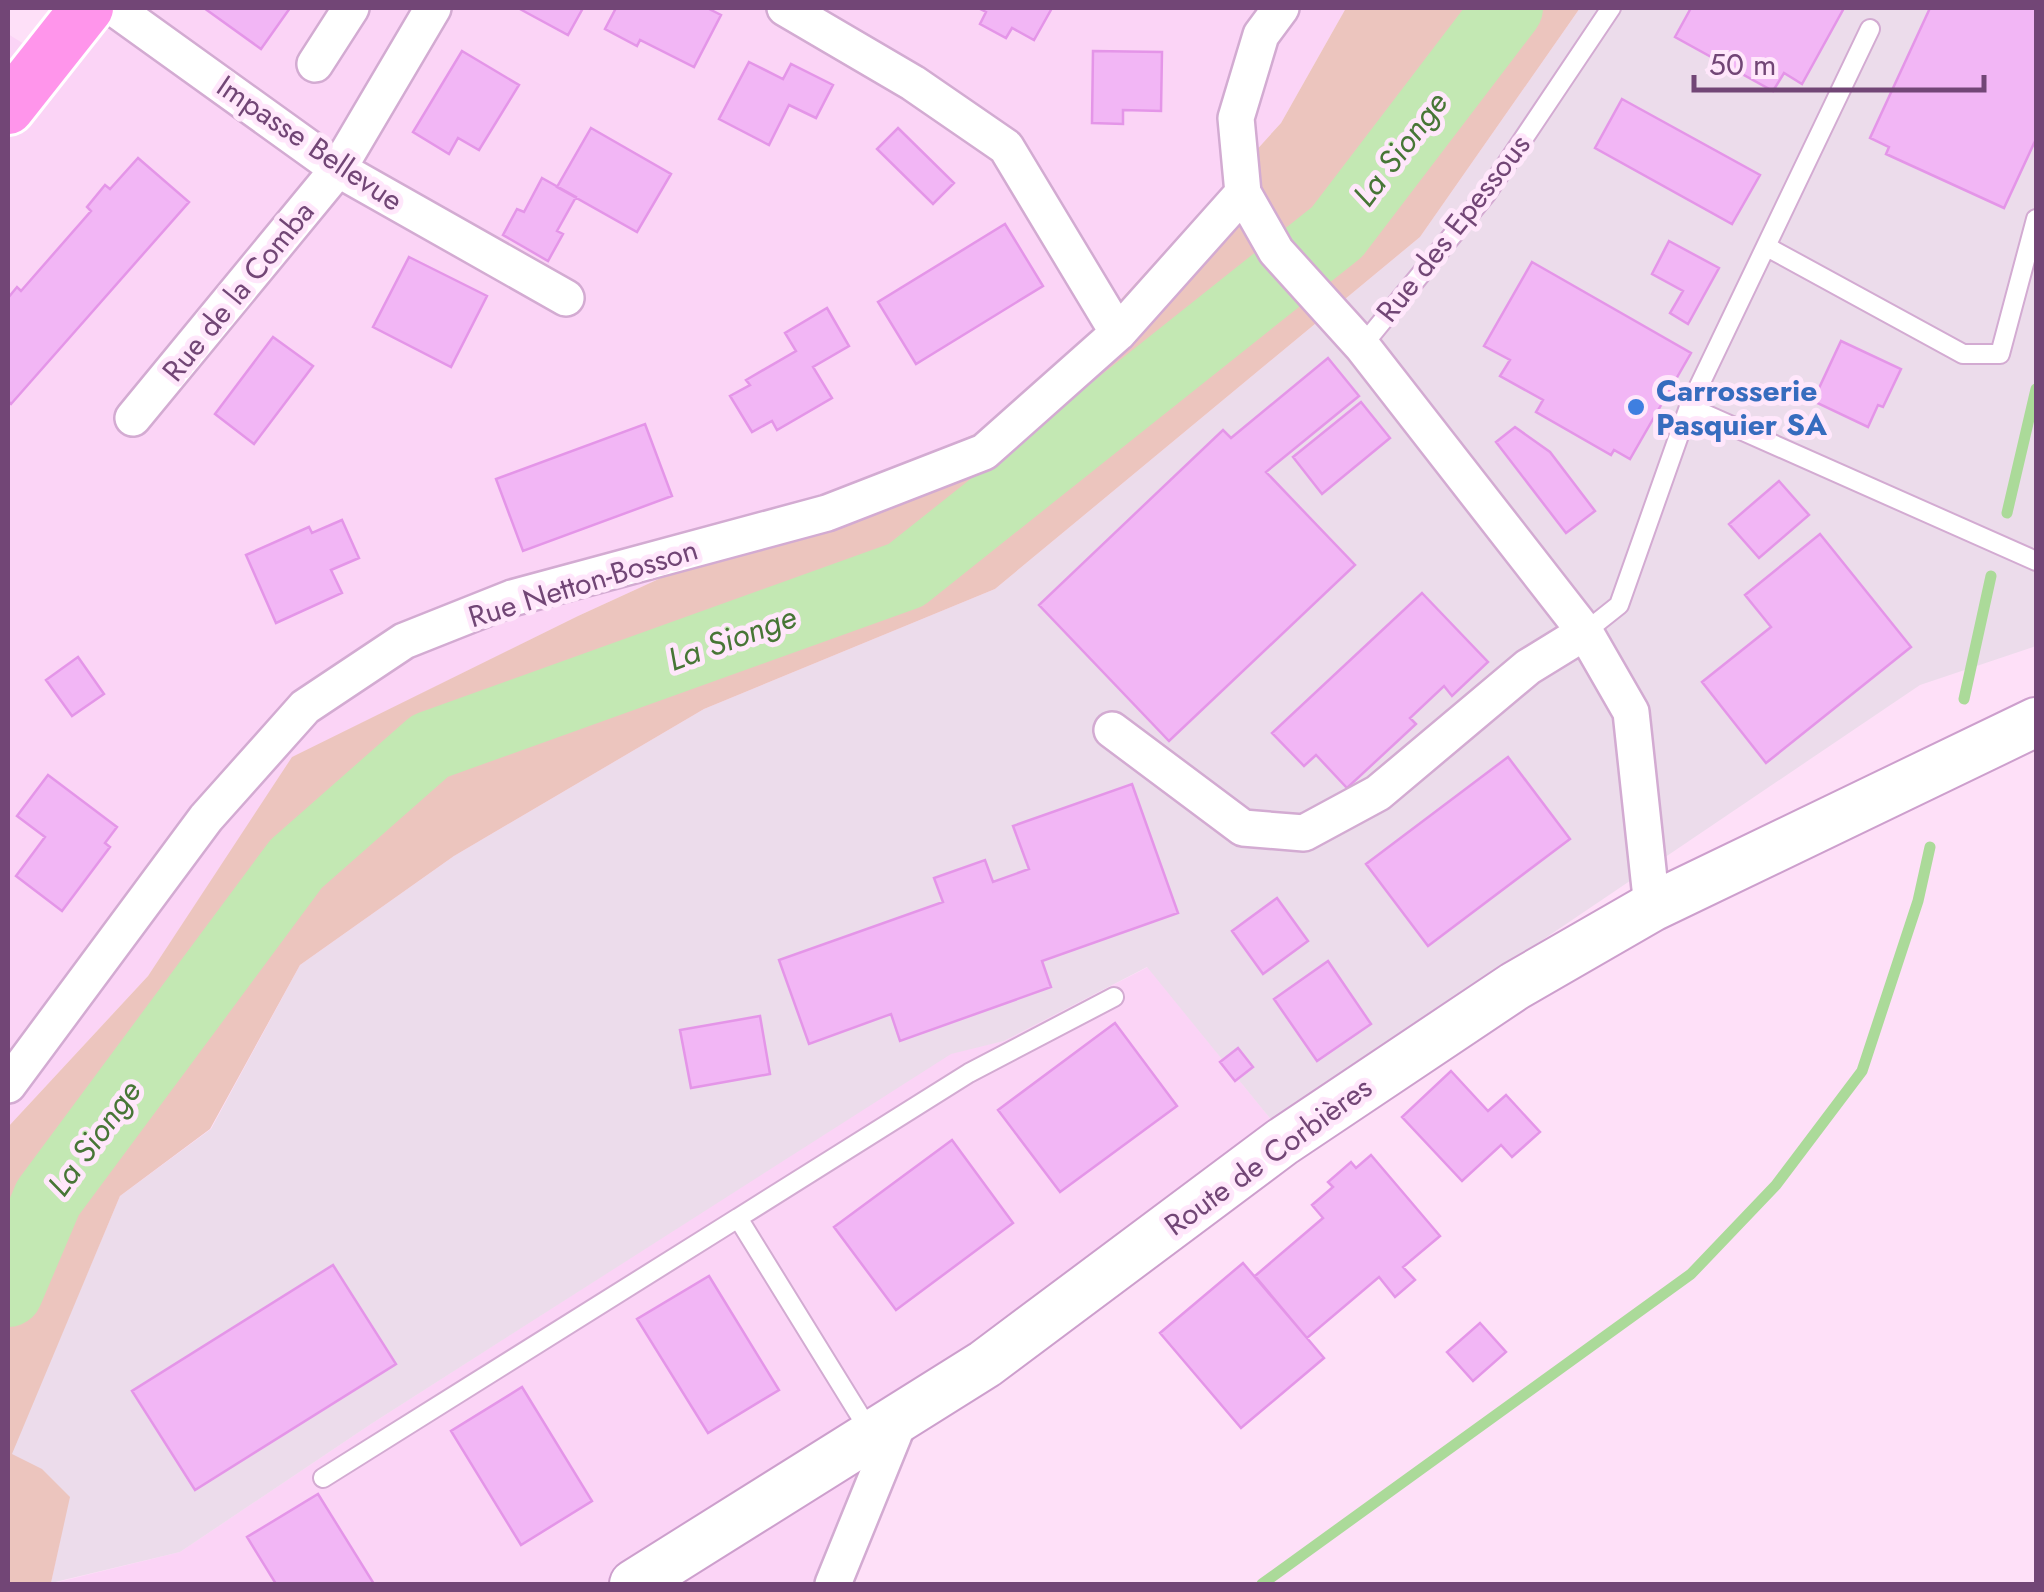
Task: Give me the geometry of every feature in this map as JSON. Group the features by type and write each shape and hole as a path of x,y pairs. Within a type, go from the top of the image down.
{"main road":[{"path":"8,108 87,8"},
{"name":"Route de Corbières","path":"634,1584 985,1364 1282,1142 1514,986 1652,907 2036,722"}],"street":[{"name":"Impasse Bellevue","path":"114,8 338,169 566,298"},
{"path":"315,64 351,8"},
{"name":"Rue de la Comba","path":"133,418 338,169 433,8"},
{"path":"785,8 913,83 1006,146 1118,333"},
{"path":"1281,8 1261,35 1236,118 1243,193 1276,251 1362,346"},
{"name":"Rue Netton-Bosson","path":"8,1086 206,818 305,707 404,641 512,598 827,514 984,452 1118,333 1243,193"},
{"name":"Rue des Epessous","path":"1362,346 1585,632 1631,712 1652,907"},
{"path":"1112,730 1243,828 1304,833 1378,793 1528,667 1585,632"},
{"path":"832,1584 886,1426"}],"lane":[{"name":"Rue des Epessous","path":"1362,346 1487,193 1610,8"},
{"path":"1585,632 1619,605 1689,407 1870,30"},
{"path":"1768,248 1963,354 2000,354 2036,219"},
{"path":"1689,407 2036,561"},
{"path":"323,1478 969,1074 1114,998"},
{"path":"738,1218 886,1426"}],"shaded area":[{"path":"107,8 1346,8 1281,123 1016,415 578,616 293,757 148,976 8,1127 8,34 69,72"},
{"path":"1346,8 1580,8 1420,237 995,589 704,709 454,856 300,965 210,1129 120,1196 12,1454 42,1469 70,1497 51,1583 8,1584 8,1127 148,976 292,757 578,616 1016,415 1281,123"},
{"path":"1580,8 2036,8 2036,646 1920,685 1273,1122 1147,967 1004,1041 951,1054 371,1424 180,1552 51,1583 69,1497 11,1454 120,1196 211,1129 300,965 454,856 704,709 995,589 1420,237"},
{"path":"1148,967 1273,1122 901,1417 833,1584 50,1584 180,1552 371,1424 951,1053 1004,1041"}],"building":[{"path":"204,8 290,8 261,49"},
{"path":"518,8 583,8 568,35"},
{"path":"616,8 707,8 721,15 694,67 640,40 637,46 605,29"},
{"path":"978,8 1052,8 1034,40 1012,28 1006,38 980,24 986,12"},
{"path":"1691,8 1844,8 1802,84 1784,73 1773,91 1675,37"},
{"path":"1930,8 2036,8 2036,139 2004,208 1886,154 1889,147 1870,138"},
{"path":"462,51 519,85 479,150 458,138 449,154 413,132"},
{"path":"1093,51 1162,52 1161,111 1123,110 1123,124 1092,123"},
{"path":"749,62 783,79 791,64 833,85 816,118 789,105 769,145 719,119"},
{"path":"1622,99 1760,175 1732,224 1595,148"},
{"path":"591,128 671,174 637,232 557,187"},
{"path":"898,128 954,183 933,204 877,149"},
{"path":"138,158 189,202 11,404 8,298 17,287 21,291 91,211 87,207 105,185 110,189"},
{"path":"542,178 576,197 557,231 563,234 548,261 503,235 517,209 524,212"},
{"path":"1005,224 1043,286 916,364 878,302"},
{"path":"1669,241 1719,268 1688,324 1670,313 1683,291 1652,274"},
{"path":"409,257 487,296 451,367 373,327"},
{"path":"1532,262 1691,353 1630,459 1614,450 1611,455 1536,412 1543,400 1500,376 1510,360 1484,346"},
{"path":"827,308 849,346 813,367 832,398 777,430 772,421 752,432 730,396 750,385 746,380 796,351 785,333"},
{"path":"273,337 313,366 254,444 215,414"},
{"path":"1841,341 1901,369 1883,407 1878,405 1868,427 1813,401"},
{"path":"1328,358 1359,396 1266,472 1355,565 1169,741 1039,605 1223,430 1231,438"},
{"path":"1361,402 1390,438 1322,494 1293,457"},
{"path":"645,424 672,496 523,551 496,479"},
{"path":"1515,427 1550,452 1595,511 1566,533 1496,442"},
{"path":"1779,481 1809,515 1759,558 1729,524"},
{"path":"342,520 359,558 331,570 342,593 276,623 246,555 309,527 312,533"},
{"path":"1820,534 1911,647 1766,763 1702,682 1771,627 1745,595"},
{"path":"1422,593 1488,662 1452,696 1444,686 1410,718 1416,724 1347,788 1316,755 1304,766 1272,733"},
{"path":"78,657 104,694 72,716 46,680"},
{"path":"1508,757 1570,839 1428,946 1366,864"},
{"path":"48,775 117,827 105,843 110,847 62,911 16,876 45,837 17,816"},
{"path":"1132,784 1178,913 1042,961 1051,987 900,1041 891,1014 809,1044 779,960 943,902 934,878 985,860 993,882 1029,869 1013,826"},
{"path":"1277,898 1308,941 1263,974 1232,931"},
{"path":"1328,961 1371,1024 1317,1061 1274,999"},
{"path":"760,1016 770,1074 691,1088 680,1030"},
{"path":"1115,1023 1177,1106 1060,1192 998,1110"},
{"path":"1238,1048 1253,1067 1235,1081 1220,1062"},
{"path":"1451,1071 1488,1111 1506,1095 1540,1132 1512,1157 1501,1145 1462,1181 1402,1117"},
{"path":"952,1140 1013,1223 896,1310 834,1227"},
{"path":"1371,1155 1440,1236 1403,1267 1415,1280 1395,1297 1379,1277 1307,1338 1255,1276 1323,1218 1312,1205 1333,1187 1328,1182 1351,1162 1356,1168"},
{"path":"1243,1263 1324,1358 1241,1428 1160,1333"},
{"path":"333,1265 396,1364 195,1490 132,1391"},
{"path":"709,1276 779,1390 708,1433 637,1319"},
{"path":"1480,1323 1506,1352 1473,1381 1447,1352"},
{"path":"522,1387 592,1501 521,1545 451,1431"},
{"path":"318,1494 374,1584 276,1584 247,1537"}],"waterway":[{"name":"La Sionge","path":"8,1292 48,1198 296,864 430,746 906,575 1337,232 1508,8"},
{"path":"2007,513 2036,389"},
{"path":"1964,699 1991,576"},
{"path":"1262,1584 1691,1274 1776,1185 1862,1071 1918,901 1930,847"}],"place":[{"name":"Carrosserie Pasquier SA","path":"1636,407"}]}
